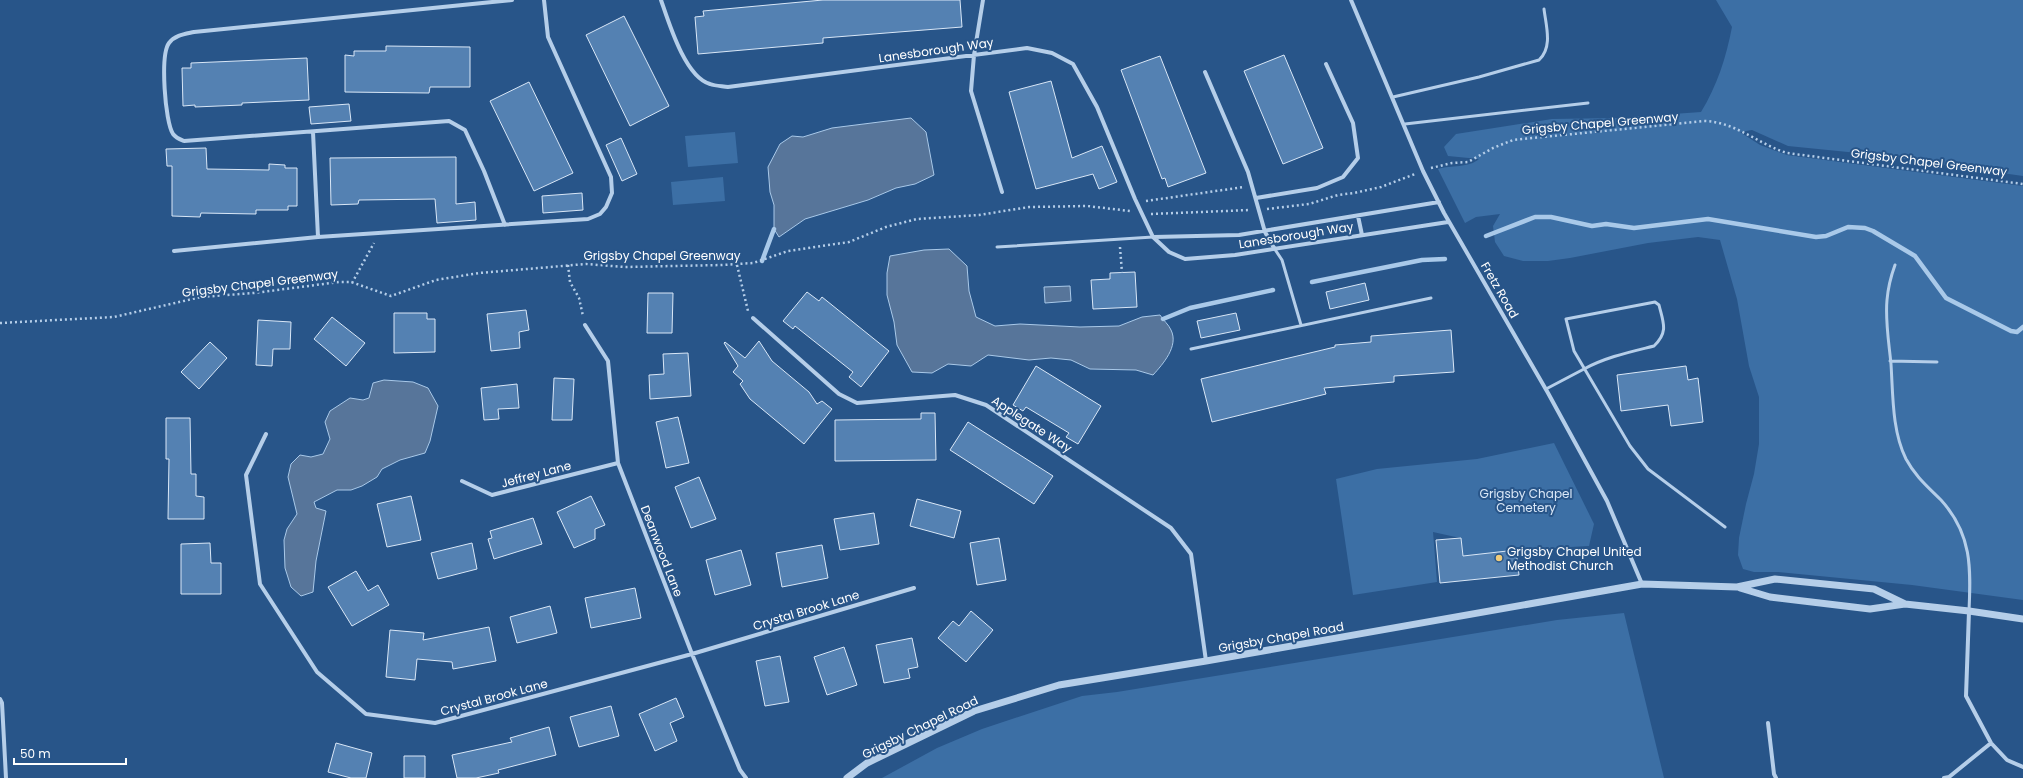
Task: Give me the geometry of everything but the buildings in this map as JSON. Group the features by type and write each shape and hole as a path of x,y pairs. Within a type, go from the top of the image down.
{"street":[{"path":"505,226 484,171 465,130 450,121 184,141 178,139 173,134 168,120 164,67 166,50 169,43 178,36 194,32 512,0"},
{"path":"174,251 380,233 505,226 588,219 600,214 606,207 612,193 612,177 548,37 544,0"},
{"name":"Lanesborough Way","path":"661,0 681,53 697,77 709,84 728,87 1027,48 1052,53 1074,64 1097,107 1136,203 1153,237 1169,252 1185,259 1235,255 1448,222"},
{"path":"983,0 974,55 971,91 1002,192"},
{"name":"Fretz Road","path":"1351,0 1424,171 1448,222 1546,389 1607,501 1642,584"},
{"path":"1256,198 1317,188 1343,177 1358,158 1353,123 1326,64"},
{"path":"1204,72 1248,172 1265,232 1274,248"},
{"path":"313,132 318,238"},
{"name":"Lanesborough Way","path":"1153,237 1175,238 1239,235 1265,232 1439,202"},
{"path":"1358,216 1362,235"},
{"name":"Applegate Way","path":"753,318 839,394 857,403 955,395 986,405 1170,528 1191,554 1206,661"},
{"name":"Deanwood Lane","path":"585,325 608,361 618,463 692,654 740,770 746,778"},
{"name":"Crystal Brook Lane","path":"266,434 246,475 260,584 317,672 366,714 435,723 692,654 914,588"},
{"name":"Jeffrey Lane","path":"462,481 492,495 618,463"},
{"name":"Grigsby Chapel Road","path":"847,778 867,763 974,711 1060,685 1206,661 1642,584 1738,587 1775,579 1874,589 1905,604"},
{"name":"Grigsby Chapel Road","path":"1738,587 1770,597 1870,609 1905,604 2023,619"},
{"path":"1969,611 1966,696 1991,743 2007,760 2023,767"},
{"path":"0,699 2,703 6,778"},
{"path":"1768,723 1774,774 1776,778"},
{"path":"1944,778 1949,777 1991,743"}],"lane":[{"path":"1393,97 1479,78 1539,60 1544,55 1548,44 1544,9"},
{"path":"1405,124 1588,103"},
{"path":"998,247 1153,237"},
{"path":"1274,248 1282,260 1301,325"},
{"path":"1895,265 1887,300 1890,361 1896,427 1906,458 1924,485 1951,513 1965,540 1971,568 1969,611"},
{"path":"1191,348 1431,298"},
{"path":"1546,389 1584,369 1603,360 1654,346 1664,333 1659,305 1655,302 1566,319 1574,351 1584,369 1630,446 1648,469 1725,527"},
{"path":"1890,361 1937,362"}],"path":[{"name":"Grigsby Chapel Greenway","path":"0,323 114,317 201,297 254,293 339,282 352,282 391,296 436,280 479,273 568,265 586,264 624,267 737,265 762,261 788,251 849,242 886,227 917,219 979,215 1029,207 1086,206 1141,213 1259,210 1309,204 1338,195 1381,187 1440,165 1468,162 1492,148 1519,139 1704,121 1718,122 1739,129 1775,150 1787,153 2023,184"},
{"path":"1136,203 1252,186"},
{"path":"352,282 380,233"},
{"path":"1119,238 1122,273"},
{"path":"568,265 570,282 579,298 585,325"},
{"path":"737,265 746,308 753,318"}],"green space":[{"path":"1716,0 2023,0 2023,176 1868,154 1788,146 1752,130 1740,132 1760,145 1787,155 2023,186 2023,600 1912,585 1778,572 1754,572 1743,569 1738,555 1739,538 1754,474 1759,444 1759,397 1749,366 1737,299 1720,240 1698,237 1648,243 1570,258 1548,261 1523,261 1504,256 1495,242 1493,226 1500,214 1476,217 1465,223 1438,169 1470,164 1479,159 1448,156 1444,147 1456,134 1552,119 1617,118 1701,112 1712,92 1720,71 1727,50 1732,27"},
{"path":"735,132 738,163 688,167 685,136"},
{"path":"723,177 725,201 673,205 671,182"},
{"name":"Grigsby Chapel Cemetery","path":"1554,443 1594,524 1589,546 1516,550 1480,554 1464,564 1460,538 1433,532 1437,582 1353,595 1336,479 1377,469 1477,459"},
{"path":"1624,613 1664,778 882,778 937,748 982,729 1082,696 1117,692 1557,620"}],"shaded area":[{"path":"911,118 926,132 934,175 915,184 896,188 868,200 805,219 779,237 774,229 774,205 770,192 768,167 780,144 792,136 803,137 832,128"},
{"path":"949,249 967,266 969,291 976,317 995,326 1020,324 1080,327 1119,326 1142,317 1160,315 1170,328 1173,336 1173,342 1169,354 1153,375 1136,370 1090,369 1071,360 1051,358 1029,360 988,355 971,366 948,364 932,373 912,372 897,345 894,322 887,295 887,273 890,256 924,250"},
{"path":"1070,286 1071,301 1045,303 1044,287"},
{"path":"384,380 413,382 428,388 438,406 430,441 425,453 400,460 382,469 377,477 362,486 351,490 337,490 314,502 316,508 326,511 316,561 313,592 301,596 291,587 285,568 284,540 287,529 297,514 288,477 291,464 300,455 311,457 323,454 330,439 325,422 330,411 350,398 363,400 369,398 373,383"}],"waterway":[{"path":"1486,236 1535,217 1551,217 1592,226 1606,224 1634,228 1708,219 1816,237 1826,236 1848,227 1865,228 1873,231 1915,256 1946,298 2011,331 2017,332 2023,327"},
{"path":"762,261 774,229"},
{"path":"1312,282 1422,260 1445,259"},
{"path":"1163,319 1190,308 1273,290"}],"place":[{"name":"Grigsby Chapel United Methodist Church","path":"1499,558"}]}
